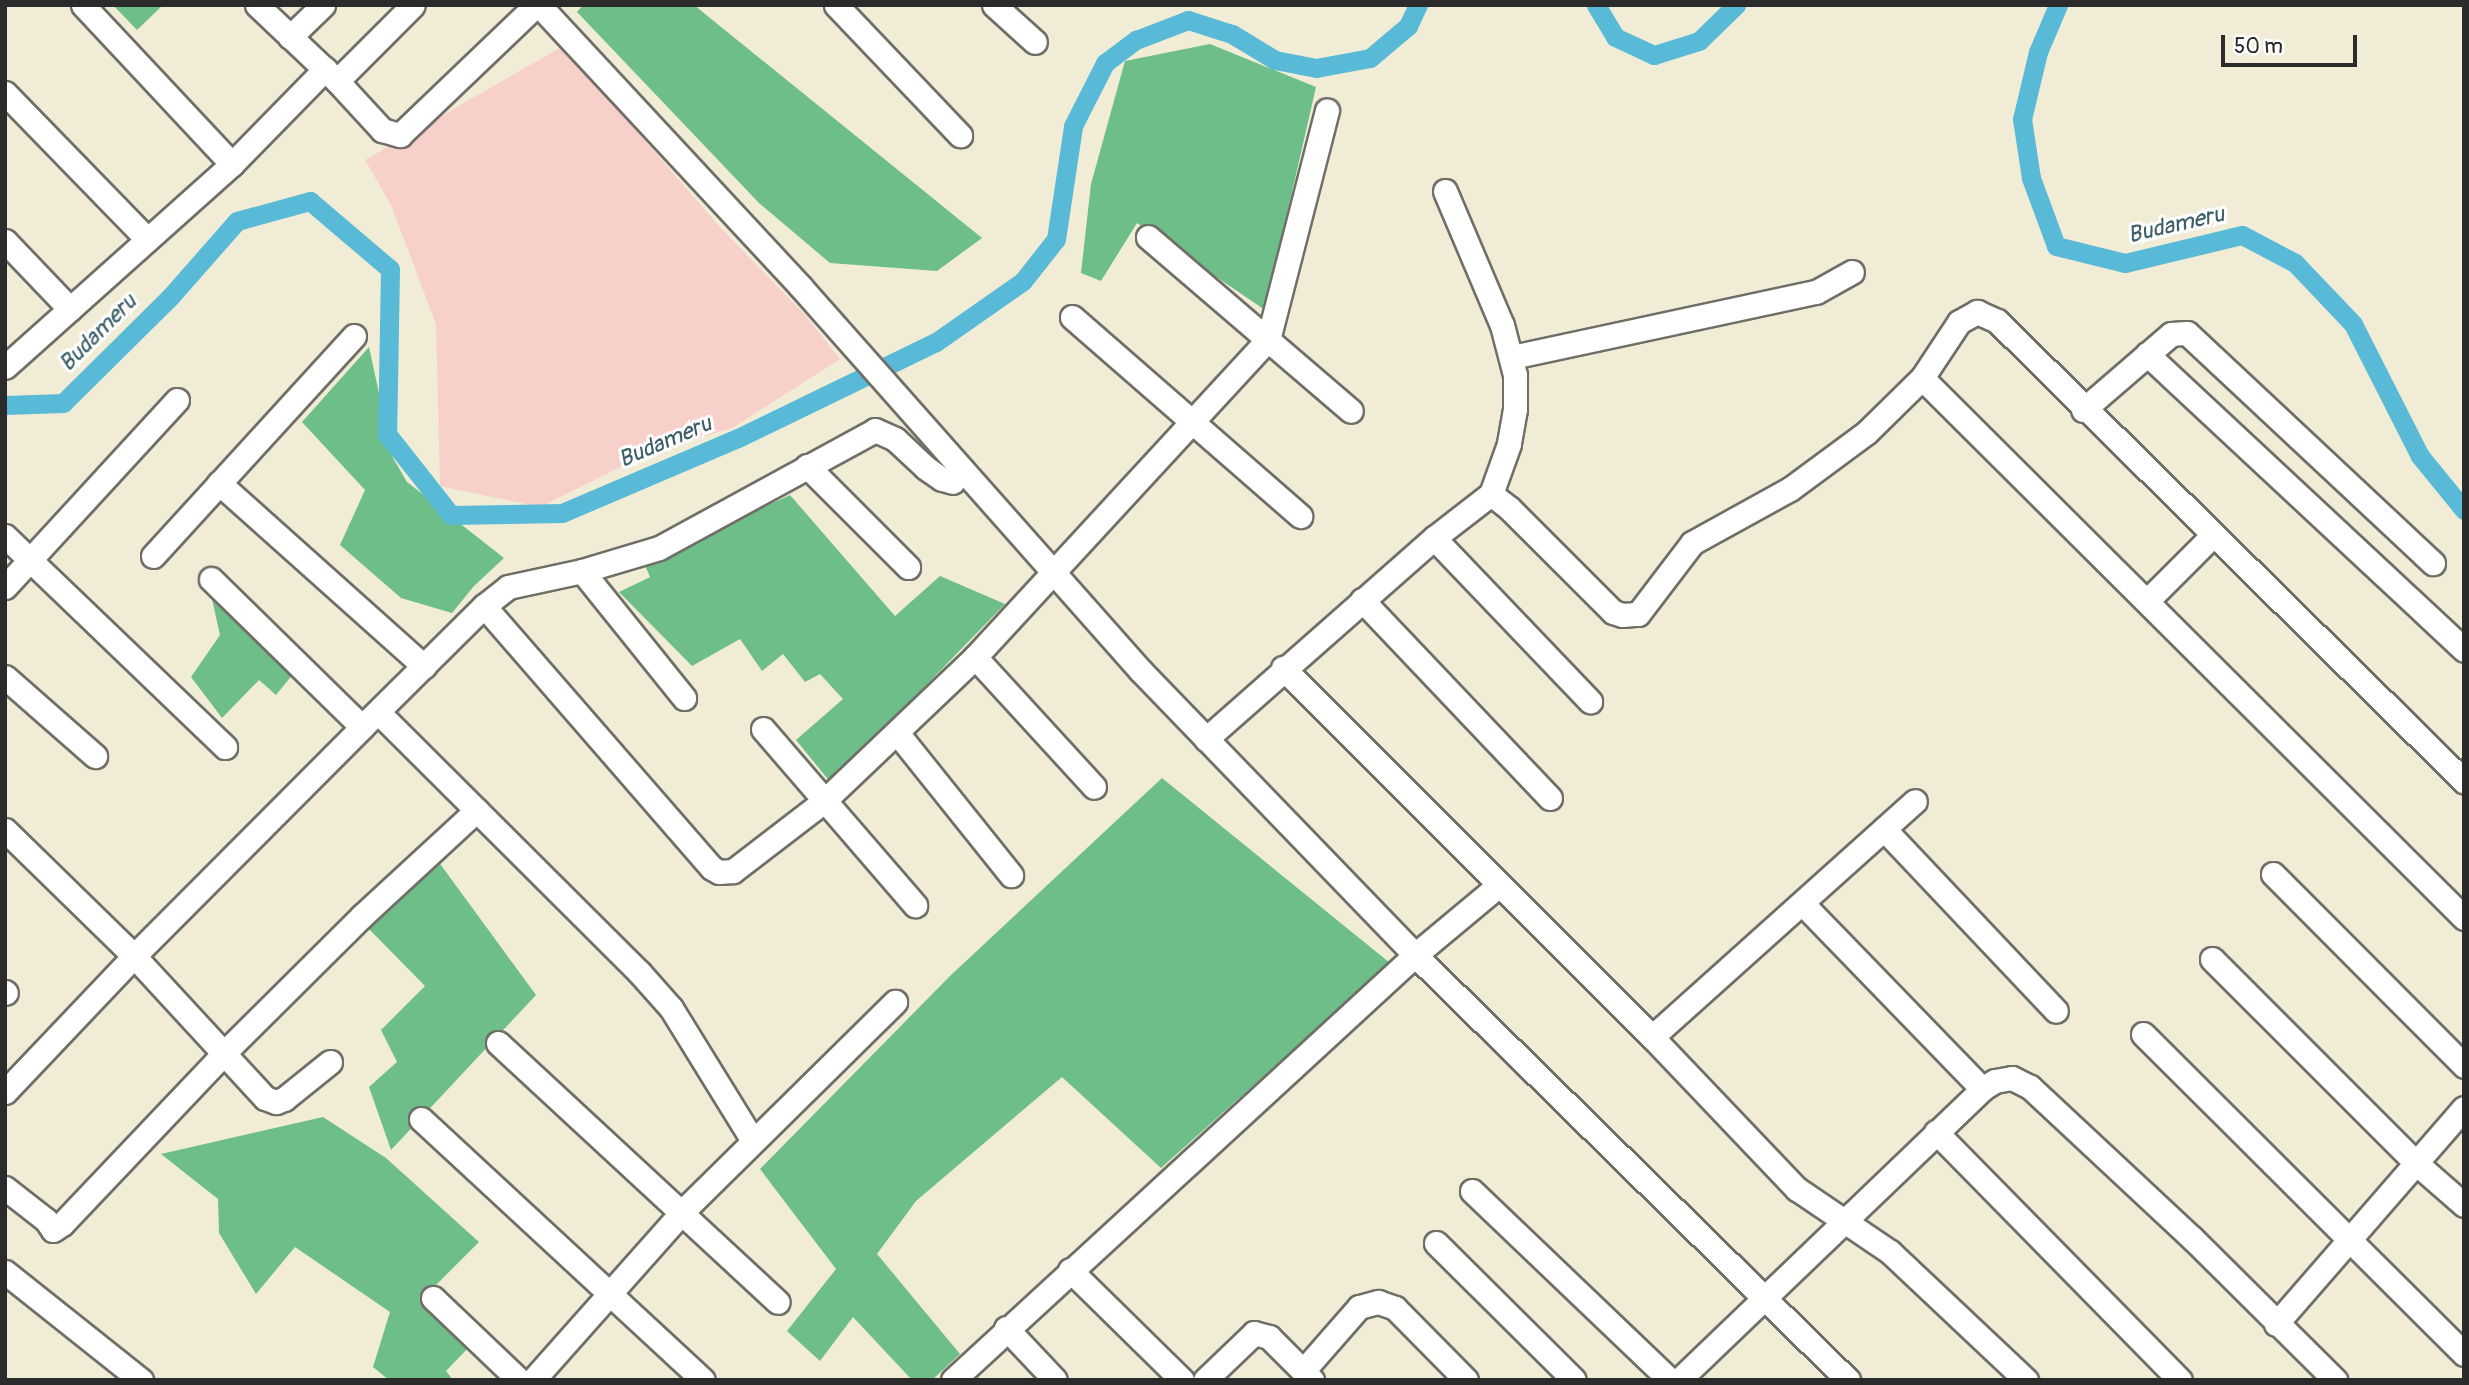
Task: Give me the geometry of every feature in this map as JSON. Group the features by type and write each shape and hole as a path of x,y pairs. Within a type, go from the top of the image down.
{"street":[{"path":"83,5 232,164"},
{"path":"257,5 331,75 382,130 400,135 538,5 800,286 958,475 1054,572 1206,739 1415,955 1848,1380"},
{"path":"290,37 323,5"},
{"path":"5,367 413,5"},
{"path":"836,5 960,135"},
{"path":"994,5 1035,42"},
{"path":"5,93 147,239"},
{"path":"484,606 712,868 719,872 733,871 823,802 898,734 975,657 1268,340 1327,110"},
{"path":"1206,739 1283,668 1434,538 1491,494 1509,444 1515,409 1512,357 1502,325 1445,191"},
{"path":"1148,237 1351,411"},
{"path":"5,242 70,309"},
{"path":"1512,357 1816,292 1852,272"},
{"path":"1491,494 1529,527 1613,612 1622,615 1638,614 1692,542 1755,510 1822,466 1867,432 1922,378 1959,322 1977,312 1997,321 2083,410 2464,781"},
{"path":"1072,317 1191,424 1300,516"},
{"path":"2083,410 2171,334 2180,331 2193,337 2433,563"},
{"path":"153,556 354,336"},
{"path":"2147,354 2464,650"},
{"path":"1922,378 2148,600 2464,918"},
{"path":"5,587 177,400"},
{"path":"5,1092 134,956 484,606 508,587 521,582 582,571 659,548 875,430 895,439 942,479 958,475"},
{"path":"807,466 908,567"},
{"path":"219,483 424,666"},
{"path":"5,536 225,747"},
{"path":"2148,600 2212,536"},
{"path":"1434,538 1590,701"},
{"path":"582,571 684,698"},
{"path":"211,579 370,720 477,810 639,972 671,1008 753,1141"},
{"path":"1362,600 1550,798"},
{"path":"975,657 1094,787"},
{"path":"1283,668 1653,1037 1797,1189 1889,1252 2026,1380"},
{"path":"5,677 95,756"},
{"path":"762,729 915,905"},
{"path":"898,734 1011,875"},
{"path":"1653,1037 1915,801"},
{"path":"5,1188 47,1220 53,1230 225,1052 362,916 477,810"},
{"path":"1884,829 2056,1011"},
{"path":"5,830 134,956 265,1098 276,1102 330,1062"},
{"path":"2273,874 2464,1066"},
{"path":"955,1379 1006,1328 1415,955 1499,885"},
{"path":"1802,903 1982,1089"},
{"path":"2212,960 2416,1163 2464,1205"},
{"path":"533,1380 683,1211 895,1002"},
{"path":"2143,1034 2464,1354"},
{"path":"498,1043 683,1211 778,1302"},
{"path":"1679,1380 1982,1089 1995,1081 2012,1078 2030,1087 2192,1238 2335,1380"},
{"path":"2276,1324 2464,1108"},
{"path":"421,1119 703,1380"},
{"path":"1936,1132 2180,1380"},
{"path":"1472,1191 1670,1380"},
{"path":"1436,1243 1574,1380"},
{"path":"1070,1270 1182,1380"},
{"path":"5,1272 141,1380"},
{"path":"433,1298 519,1380"},
{"path":"1205,1380 1254,1333 1269,1337 1307,1375 1359,1307 1378,1302 1395,1308 1466,1380"},
{"path":"1006,1328 1055,1380"}],"shaded area":[{"path":"563,46 718,225 806,316 840,359 734,427 645,455 540,507 440,486 436,324 391,205 365,160"}],"green space":[{"path":"113,5 163,5 137,30"},
{"path":"583,5 694,5 982,238 937,271 830,263 759,203 577,12"},
{"path":"1210,44 1316,87 1265,310 1137,223 1101,281 1081,273 1091,184 1125,61"},
{"path":"369,347 393,458 407,482 504,558 474,586 452,613 401,598 340,545 365,490 302,422"},
{"path":"790,495 895,616 940,576 1005,604 831,783 796,740 843,699 820,674 805,682 783,654 762,671 740,639 692,666 619,592 650,577 644,563"},
{"path":"210,590 293,674 276,695 259,680 222,718 191,677 220,635"},
{"path":"1162,778 1390,963 1161,1168 1062,1077 916,1201 877,1254 960,1354 932,1380 912,1380 853,1317 820,1361 787,1331 836,1269 760,1169 951,975"},
{"path":"438,861 536,995 391,1150 369,1087 397,1062 381,1030 425,986 367,927"},
{"path":"323,1117 386,1158 479,1242 424,1297 470,1346 446,1371 453,1380 389,1380 373,1367 390,1312 295,1247 256,1294 219,1233 218,1199 161,1154"}],"waterway":[{"name":"Budameru","path":"5,405 63,403 171,296 237,221 310,201 390,269 387,434 451,515 562,513 738,438 936,342 1023,281 1056,239 1073,126 1105,63 1136,40 1188,20 1232,34 1275,60 1316,68 1370,58 1408,26 1418,5"},
{"name":"Budameru","path":"1596,5 1615,37 1654,55 1699,41 1736,5"},
{"name":"Budameru","path":"2058,5 2038,52 2022,119 2031,178 2056,246 2125,263 2242,235 2295,263 2353,324 2420,456 2464,510"}]}
